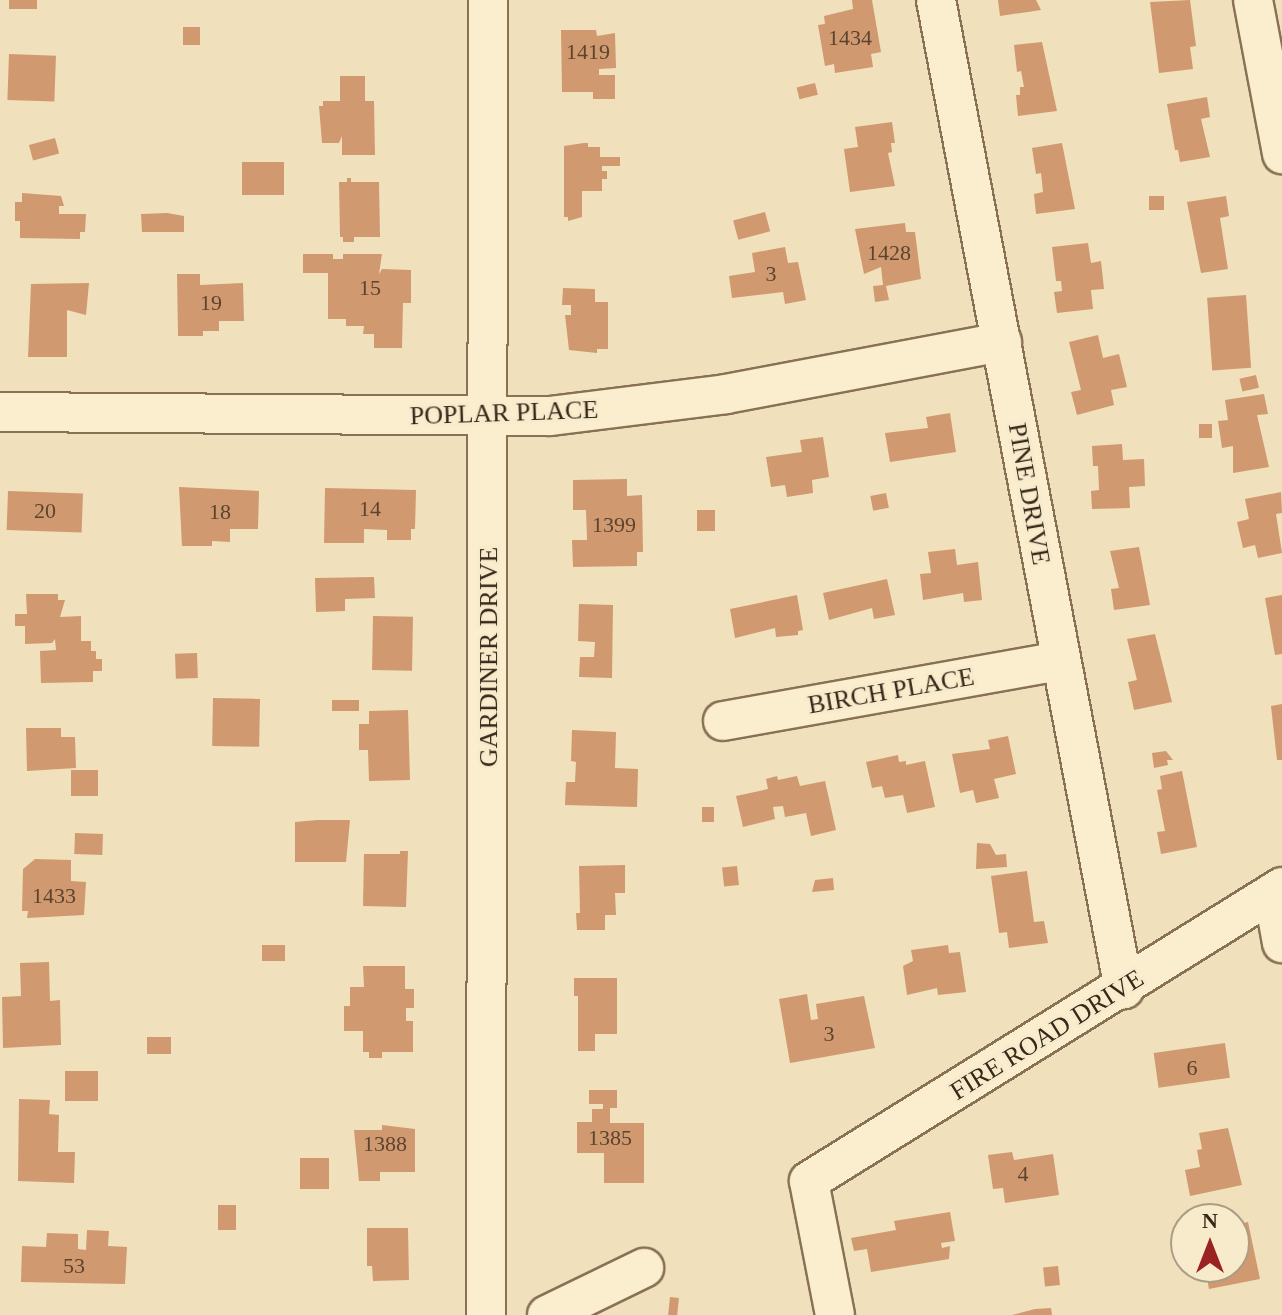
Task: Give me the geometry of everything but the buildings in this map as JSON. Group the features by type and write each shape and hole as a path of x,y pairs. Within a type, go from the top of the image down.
{"street":[{"name":"GARDINER DRIVE","path":"486,1315 490,418 488,0"},
{"name":"PINE DRIVE","path":"936,0 1059,661 1124,989"},
{"path":"1253,0 1282,154"},
{"name":"POPLAR PLACE","path":"0,412 490,418 550,416 726,394 1002,342"},
{"name":"BIRCH PLACE","path":"723,721 1059,661"},
{"path":"1277,890 1282,943"},
{"name":"FIRE ROAD DRIVE","path":"835,1315 809,1181 1124,989 1277,890"},
{"path":"547,1315 644,1268"}]}
